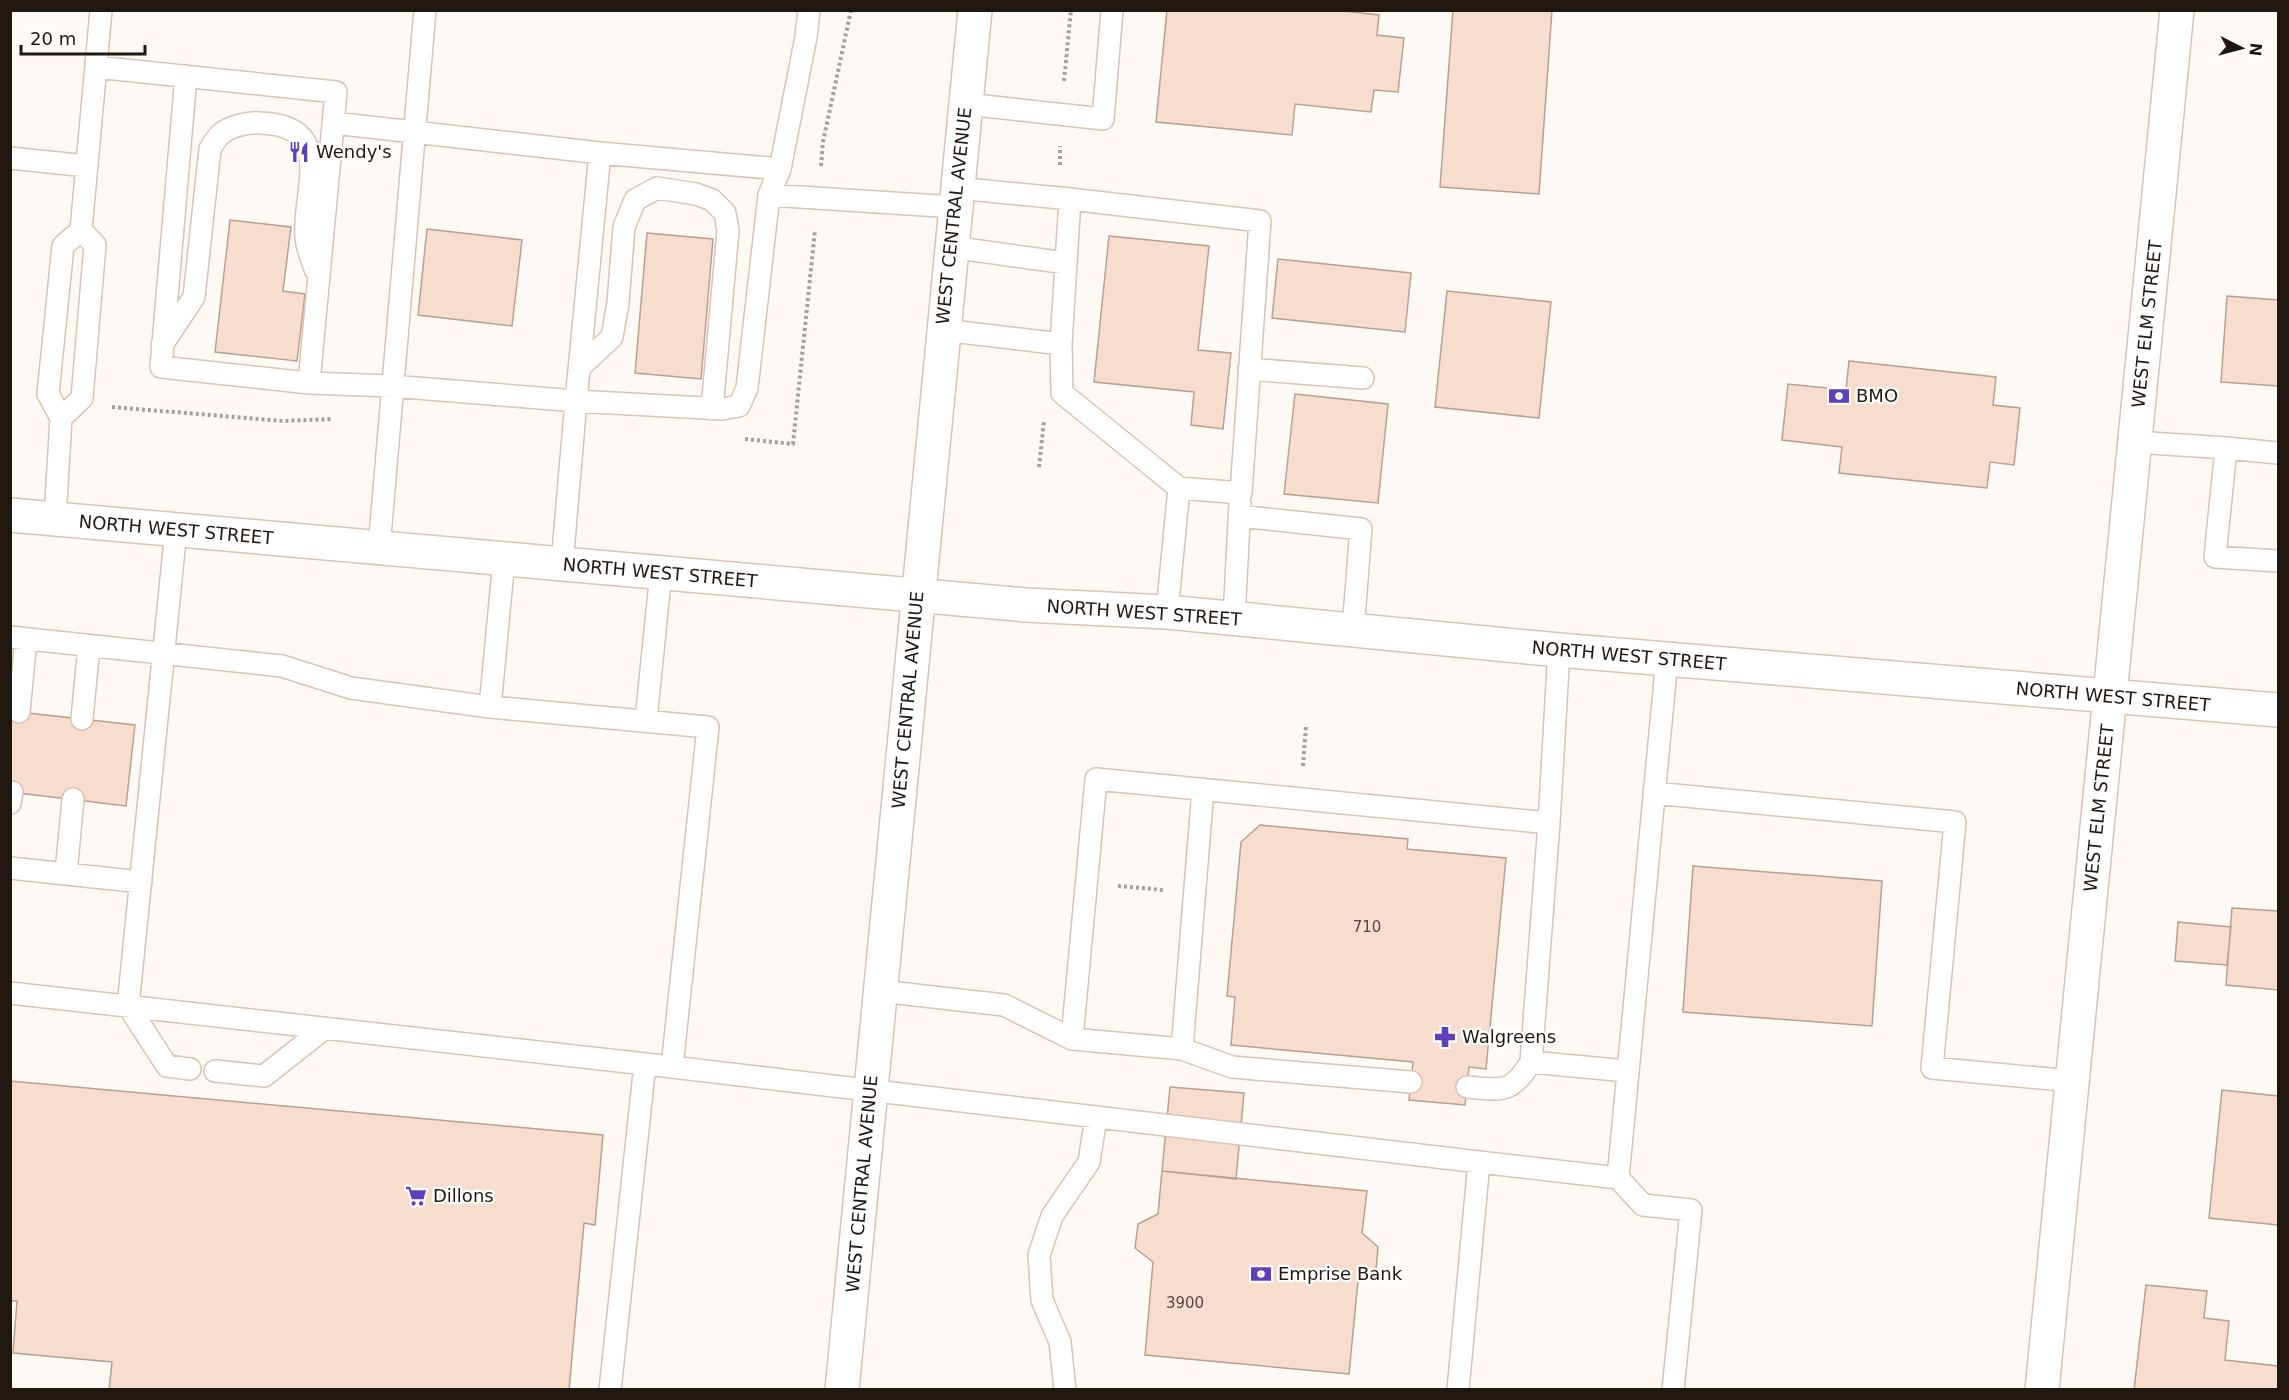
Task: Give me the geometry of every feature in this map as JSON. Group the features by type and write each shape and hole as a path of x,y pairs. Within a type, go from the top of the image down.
{"main road":[{"name":"WEST CENTRAL AVENUE","path":"842,1389 975,10"},
{"name":"WEST ELM STREET","path":"2042,1389 2177,10"},
{"name":"NORTH WEST STREET","path":"10,515 917,596 1026,605 1167,612 1559,650 2278,710"}],"lane":[{"path":"55,519 61,418 48,394 63,246 81,230 101,10"},
{"path":"379,548 425,10"},
{"path":"186,76 160,367 309,383 392,386 712,409 739,406 747,388 769,195 780,169 806,37 809,10"},
{"path":"966,104 1103,119 1112,10"},
{"path":"96,66 336,92 309,383"},
{"path":"162,345 194,297 210,149 220,134 237,127 254,122 277,123 294,132 306,143 311,156 312,173 306,238 318,281"},
{"path":"334,123 600,153 780,169"},
{"path":"562,564 600,153"},
{"path":"10,158 87,166"},
{"path":"580,366 612,337 618,303 624,227 635,200 657,188 696,194 712,200 725,213 728,231 712,409"},
{"path":"769,195 1070,199 1260,221 1234,618"},
{"path":"1070,199 1061,344 1062,393 1179,488 1241,494"},
{"path":"61,418 82,398 95,245 81,230"},
{"path":"951,247 1066,263"},
{"path":"943,330 1061,344"},
{"path":"1249,369 1363,378"},
{"path":"2135,442 2278,453"},
{"path":"2226,448 2215,557 2278,561"},
{"path":"1167,612 1179,488"},
{"path":"1239,516 1361,529 1353,630"},
{"path":"176,530 128,1006 167,1066 190,1069"},
{"path":"490,707 504,560"},
{"path":"646,720 661,572"},
{"path":"19,712 18,638 282,666 351,688 490,707 708,727 672,1067"},
{"path":"82,719 89,646"},
{"path":"1467,1087 1501,1090 1519,1080 1531,1062 1559,650"},
{"path":"1618,1178 1667,659"},
{"path":"1072,1039 1096,779 1549,823"},
{"path":"1182,1049 1203,789"},
{"path":"1654,793 1955,822 1932,1068 2072,1081"},
{"path":"66,873 73,800"},
{"path":"10,868 141,882"},
{"path":"880,991 1004,1005 1072,1039 1182,1049 1232,1066 1411,1082"},
{"path":"10,993 672,1067 1618,1178 1643,1205 1691,1210 1673,1389"},
{"path":"215,1071 264,1076 325,1028"},
{"path":"1531,1062 1627,1071"},
{"path":"610,1389 645,1064"},
{"path":"1065,1389 1060,1342 1042,1300 1039,1255 1052,1216 1089,1162 1095,1117"},
{"path":"1458,1389 1479,1162"}],"building":[{"path":"1167,10 1335,10 1379,15 1377,35 1404,38 1398,92 1374,90 1371,112 1295,104 1292,135 1156,122"},
{"path":"1453,10 1552,10 1539,194 1440,187"},
{"path":"230,220 291,227 283,291 305,294 297,361 215,352"},
{"path":"427,229 522,240 512,326 418,315"},
{"path":"647,233 713,239 701,379 635,373"},
{"path":"1109,236 1209,246 1198,350 1231,353 1223,429 1191,425 1194,392 1094,382"},
{"path":"1278,259 1411,273 1405,332 1272,318"},
{"path":"1447,291 1551,302 1539,418 1435,407"},
{"path":"2227,296 2278,300 2278,386 2221,382"},
{"path":"1849,361 1996,377 1993,405 2020,408 2014,465 1990,462 1987,488 1839,473 1842,447 1782,440 1788,384 1846,390"},
{"path":"1295,394 1388,404 1378,503 1284,494"},
{"path":"10,711 135,725 126,806 10,792"},
{"name":"Walgreens","path":"1260,825 1408,839 1407,849 1506,858 1486,1069 1469,1067 1465,1105 1409,1100 1413,1062 1231,1045 1235,997 1227,996 1241,842"},
{"path":"1693,866 1882,881 1872,1026 1683,1012"},
{"path":"2232,908 2278,911 2278,990 2226,985"},
{"path":"2178,922 2231,927 2227,965 2175,961"},
{"path":"10,1081 603,1135 595,1225 584,1223 569,1390 109,1390 112,1362 13,1353 17,1301 10,1301"},
{"path":"1170,1087 1244,1093 1236,1179 1162,1171"},
{"path":"2222,1090 2278,1096 2278,1225 2209,1218"},
{"name":"Emprise Bank","path":"1162,1171 1367,1191 1362,1233 1378,1247 1376,1271 1358,1281 1349,1374 1145,1355 1153,1262 1135,1248 1138,1224 1158,1214"},
{"path":"2146,1285 2207,1291 2204,1318 2229,1321 2225,1360 2278,1366 2278,1390 2134,1390"}],"place":[{"name":"Wendy's","path":"299,152"},
{"name":"BMO","path":"1839,396"},
{"name":"Walgreens","path":"1445,1037"},
{"name":"Dillons","path":"416,1196"},
{"name":"Emprise Bank","path":"1261,1274"}]}
